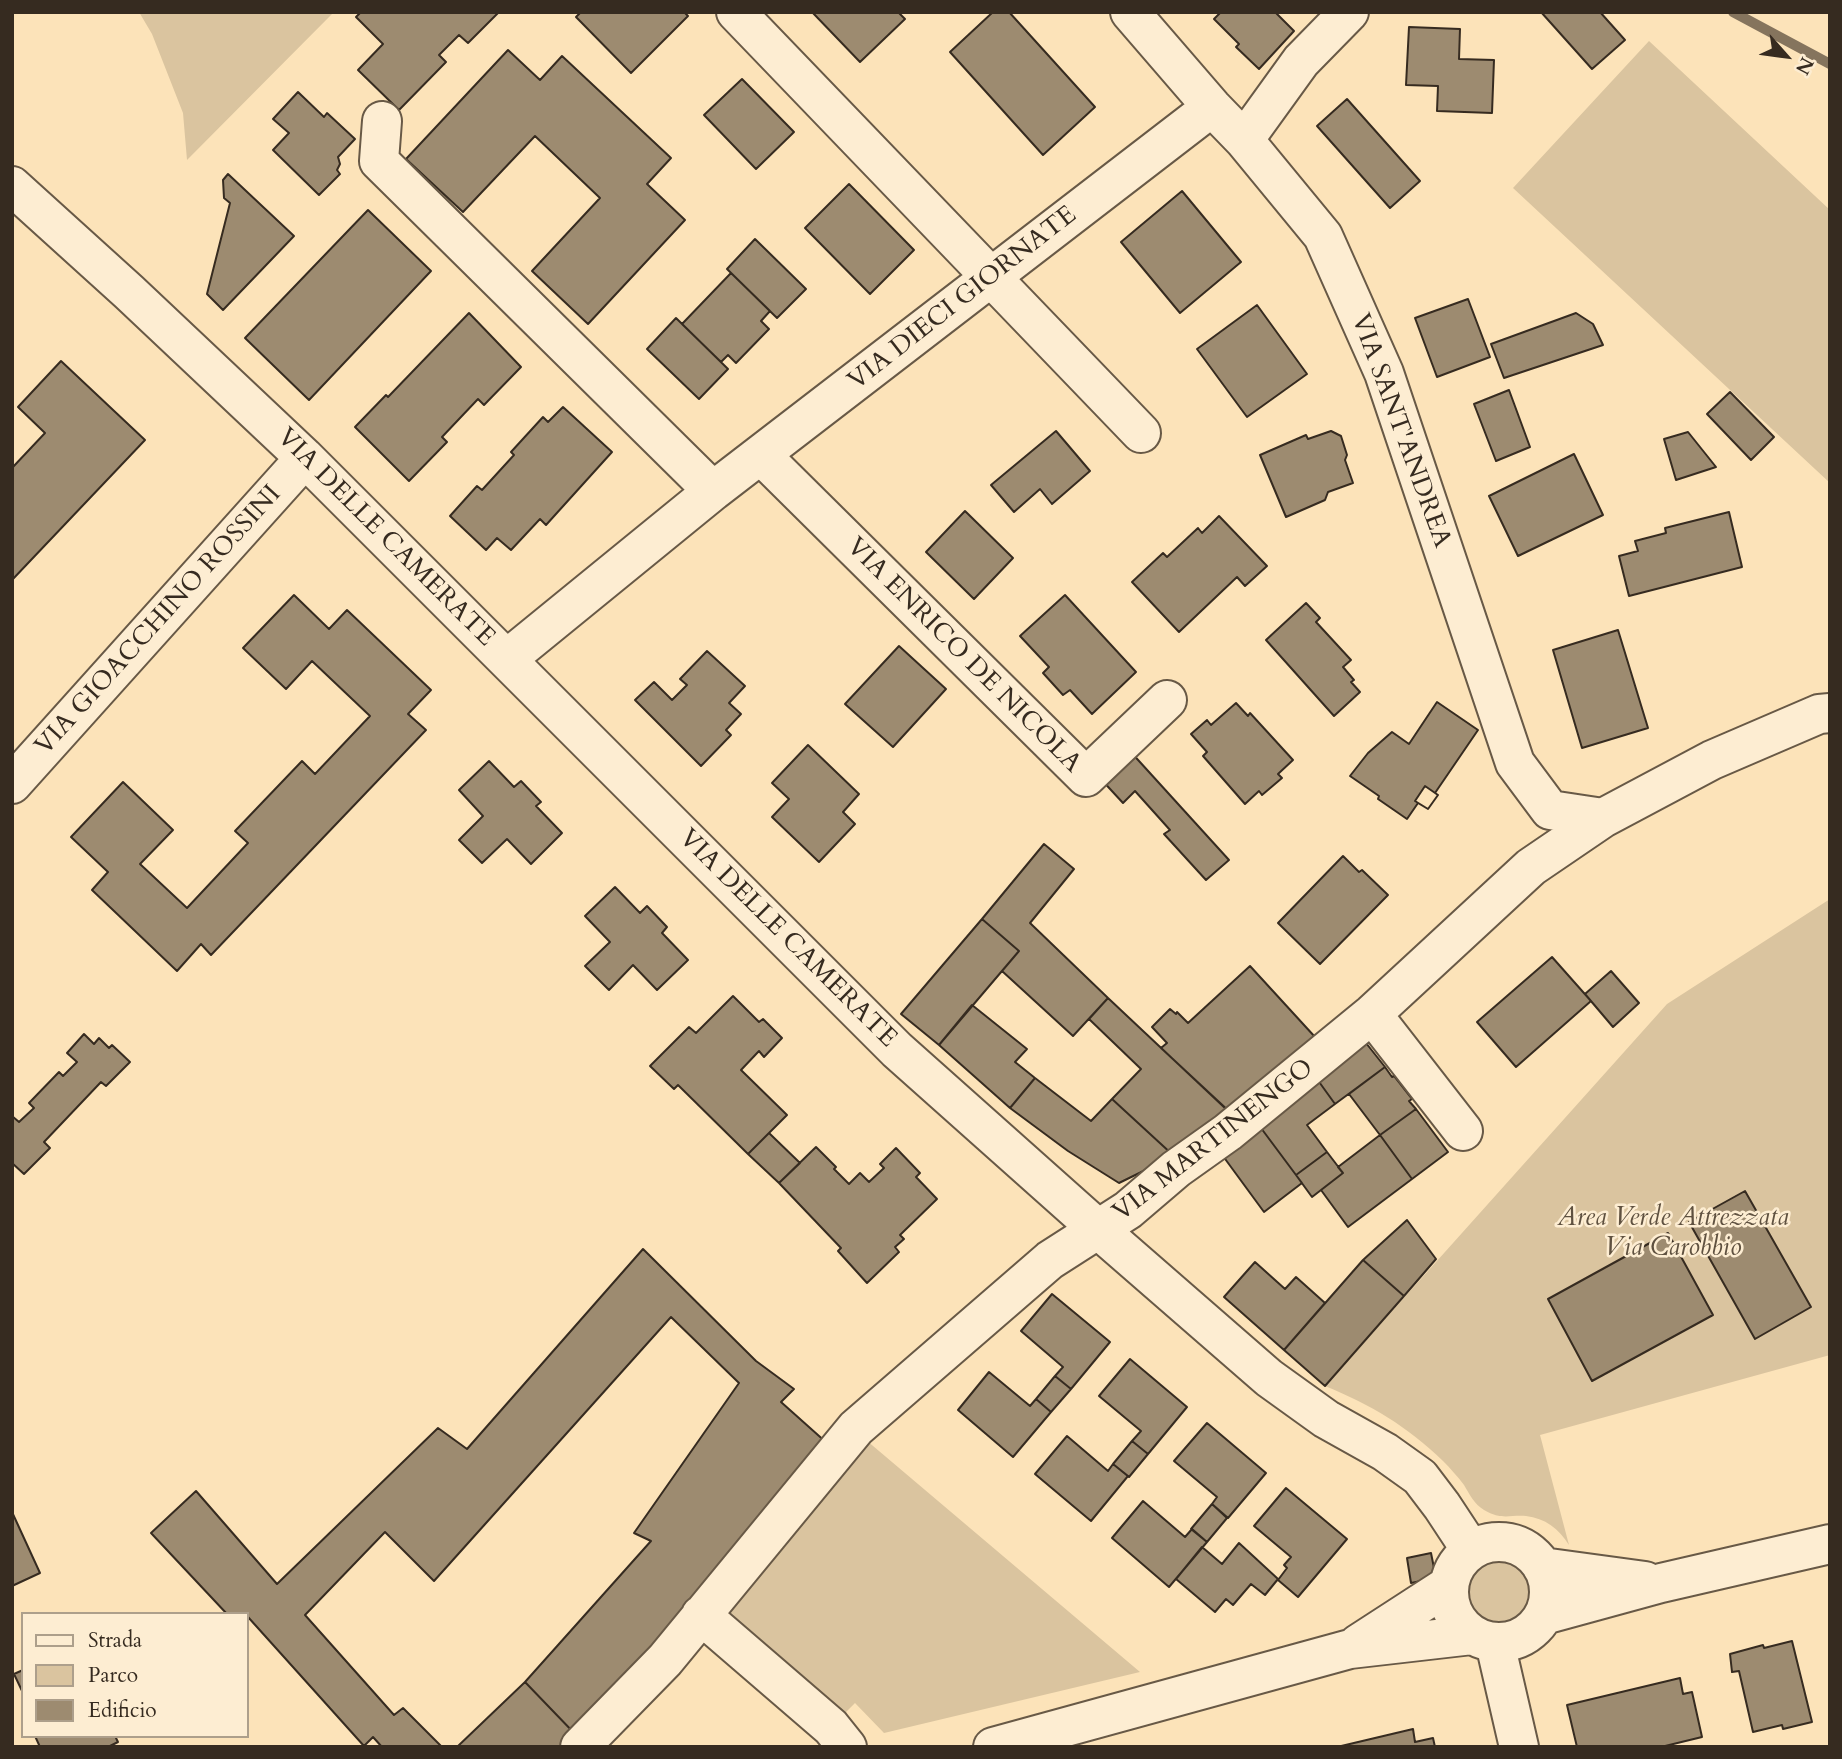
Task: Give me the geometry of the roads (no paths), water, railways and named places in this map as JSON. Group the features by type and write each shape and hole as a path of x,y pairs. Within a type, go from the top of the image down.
{"street":[{"path":"737,12 1141,433"},
{"name":"VIA SANT'ANDREA","path":"1130,12 1244,140 1323,236 1384,373 1515,763 1550,810 1603,818"},
{"path":"1244,140 1301,61 1349,12"},
{"name":"VIA DIECI GIORNATE","path":"507,659 713,491 1212,107"},
{"path":"382,121 379,161 713,491"},
{"name":"VIA DELLE CAMERATE","path":"12,186 137,282 305,458 897,1049 1269,1378 1326,1419 1385,1452 1420,1477 1471,1550"},
{"name":"VIA ENRICO DE NICOLA","path":"761,455 1086,777 1167,700"},
{"name":"VIA GIOACCHINO ROSSINI","path":"12,784 305,458"},
{"name":"VIA MARTINENGO","path":"580,1747 664,1660 856,1428 1050,1260 1128,1210 1176,1169 1228,1132 1372,1014 1531,867 1603,818 1712,760 1819,715 1830,713"},
{"path":"1372,1014 1463,1131"},
{"path":"993,1747 1350,1649 1484,1639 1510,1641 1524,1636 1544,1615 1549,1599 1548,1583 1542,1567 1532,1554 1518,1546 1502,1542 1471,1550 1457,1566 1449,1585 1449,1600 1461,1626 1484,1639 1519,1747"},
{"path":"1544,1615 1661,1583 1830,1544"},
{"path":"1542,1567 1661,1583"},
{"path":"1350,1649 1449,1585"},
{"path":"701,1615 831,1727 848,1747"}],"waterway":[{"path":"1733,12 1830,64"}],"park label":[{"name":"Area Verde Attrezzata Via Carobbio","path":"1673,1234"}]}
